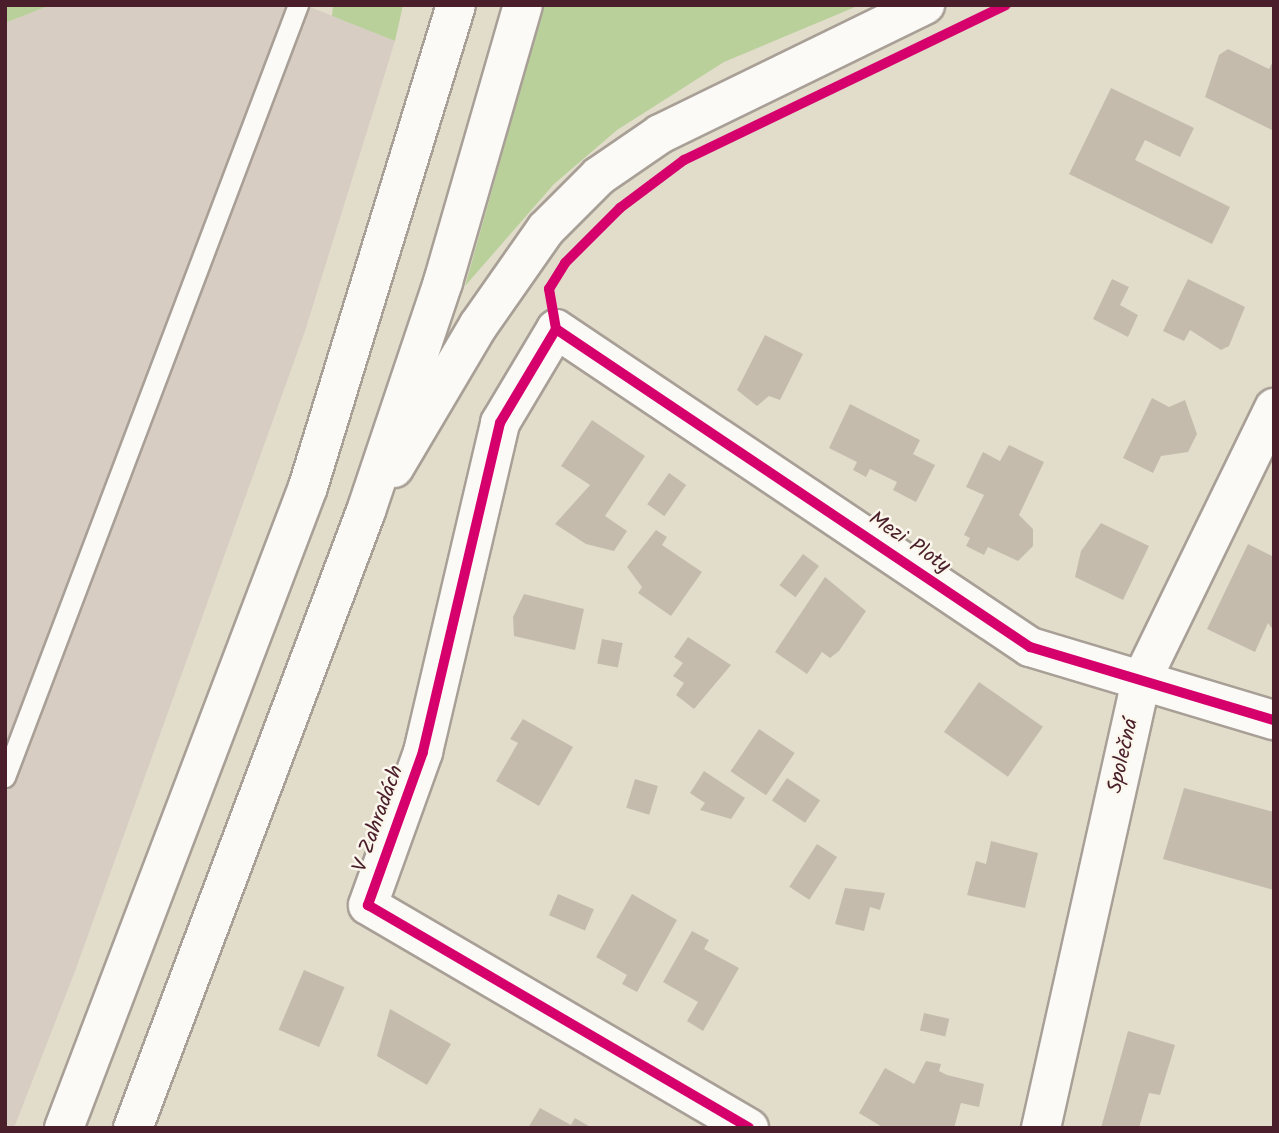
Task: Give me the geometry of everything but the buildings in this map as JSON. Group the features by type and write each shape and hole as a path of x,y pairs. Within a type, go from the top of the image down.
{"main road":[{"path":"64,1128 307,487 456,5"},
{"path":"133,1128 366,511 443,282 523,5"},
{"path":"366,511 486,315 547,229 599,176 660,134 925,5"},
{"name":"Mezi Ploty","path":"556,329 1030,647 1274,720"},
{"name":"V Zahradách","path":"556,329 500,423 423,752 368,905 749,1128"},
{"name":"Společná","path":"1041,1128 1141,681 1274,408"}],"lane":[{"path":"5,777 298,5"}],"shaded area":[{"path":"51,5 305,5 395,41 305,331 74,974 14,1128 5,1128 5,23"}],"green space":[{"path":"5,5 51,5 5,23"},
{"path":"333,5 403,5 395,41 332,16"},
{"path":"544,5 860,5 724,62 617,130 554,184 465,286"}],"cycle path":[{"path":"556,329 549,289 565,263 620,208 684,160 1006,5"},
{"path":"556,329 500,423 423,752 368,905 749,1128"},
{"path":"556,329 1030,647 1274,720"}]}
